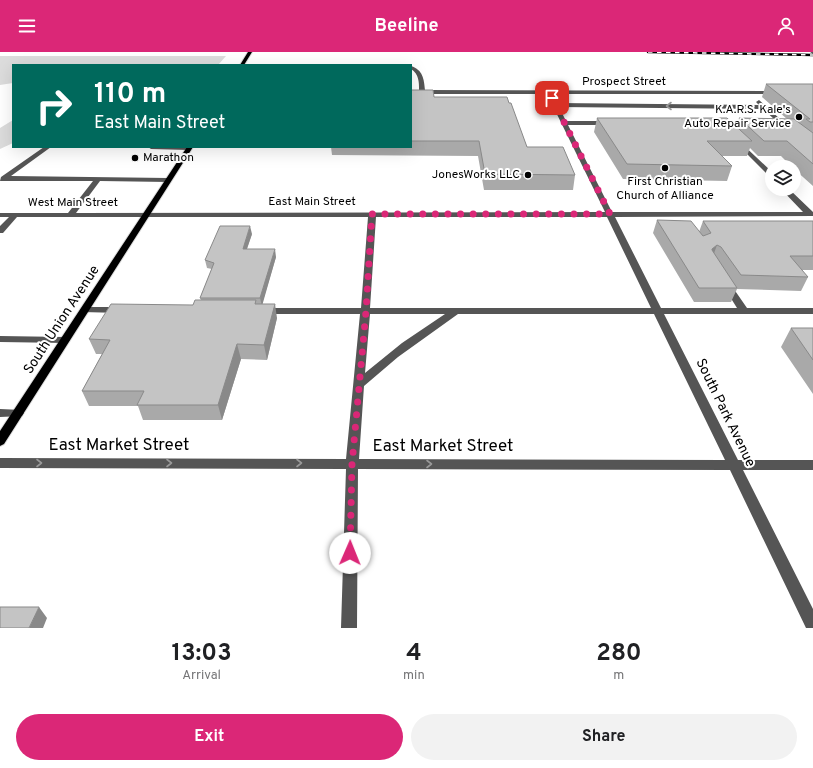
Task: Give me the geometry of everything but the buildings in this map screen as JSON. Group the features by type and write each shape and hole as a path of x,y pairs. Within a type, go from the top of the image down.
{"main road":[{"path":"243,64 250,52"},
{"name":"South Union Avenue","path":"0,441 189,148"}],"street":[{"path":"412,67 418,70 421,74 422,92"},
{"name":"Prospect Street","path":"412,92 784,92"},
{"name":"South Park Avenue","path":"549,92 813,625"},
{"path":"747,92 792,132"},
{"path":"556,105 764,107"},
{"path":"565,122 619,123"},
{"path":"712,123 758,123"},
{"path":"719,123 724,128"},
{"path":"774,123 782,123"},
{"path":"735,139 765,169"},
{"path":"2,179 47,148"},
{"path":"2,179 168,180"},
{"path":"70,215 98,179"},
{"path":"792,196 811,214"},
{"name":"East Main Street","path":"147,214 610,214 682,217 811,214"},
{"name":"West Main Street","path":"0,215 147,214"},
{"path":"348,628 352,464 366,311 372,214"},
{"path":"0,231 15,215"},
{"path":"720,275 744,311"},
{"path":"85,310 127,310"},
{"path":"254,310 813,311"},
{"path":"359,384 380,364 415,338 456,311"},
{"path":"0,339 65,340"},
{"path":"0,413 18,414"},
{"name":"East Market Street","path":"0,463 813,465"}],"shaded area":[{"path":"0,56 226,56 219,64 12,64 12,83 0,85"},
{"path":"12,121 12,143 0,149 0,128"}],"railway":[{"path":"648,52 813,55"}],"place":[{"name":"K.A.R.S. Kale's Auto Repair Service","path":"799,117"},
{"name":"Marathon","path":"135,158"},
{"name":"First Christian Church of Alliance","path":"665,168"},
{"name":"JonesWorks LLC","path":"528,175"}],"route":[{"path":"350,553 352,464 366,311 372,214 610,214 552,98"}]}
